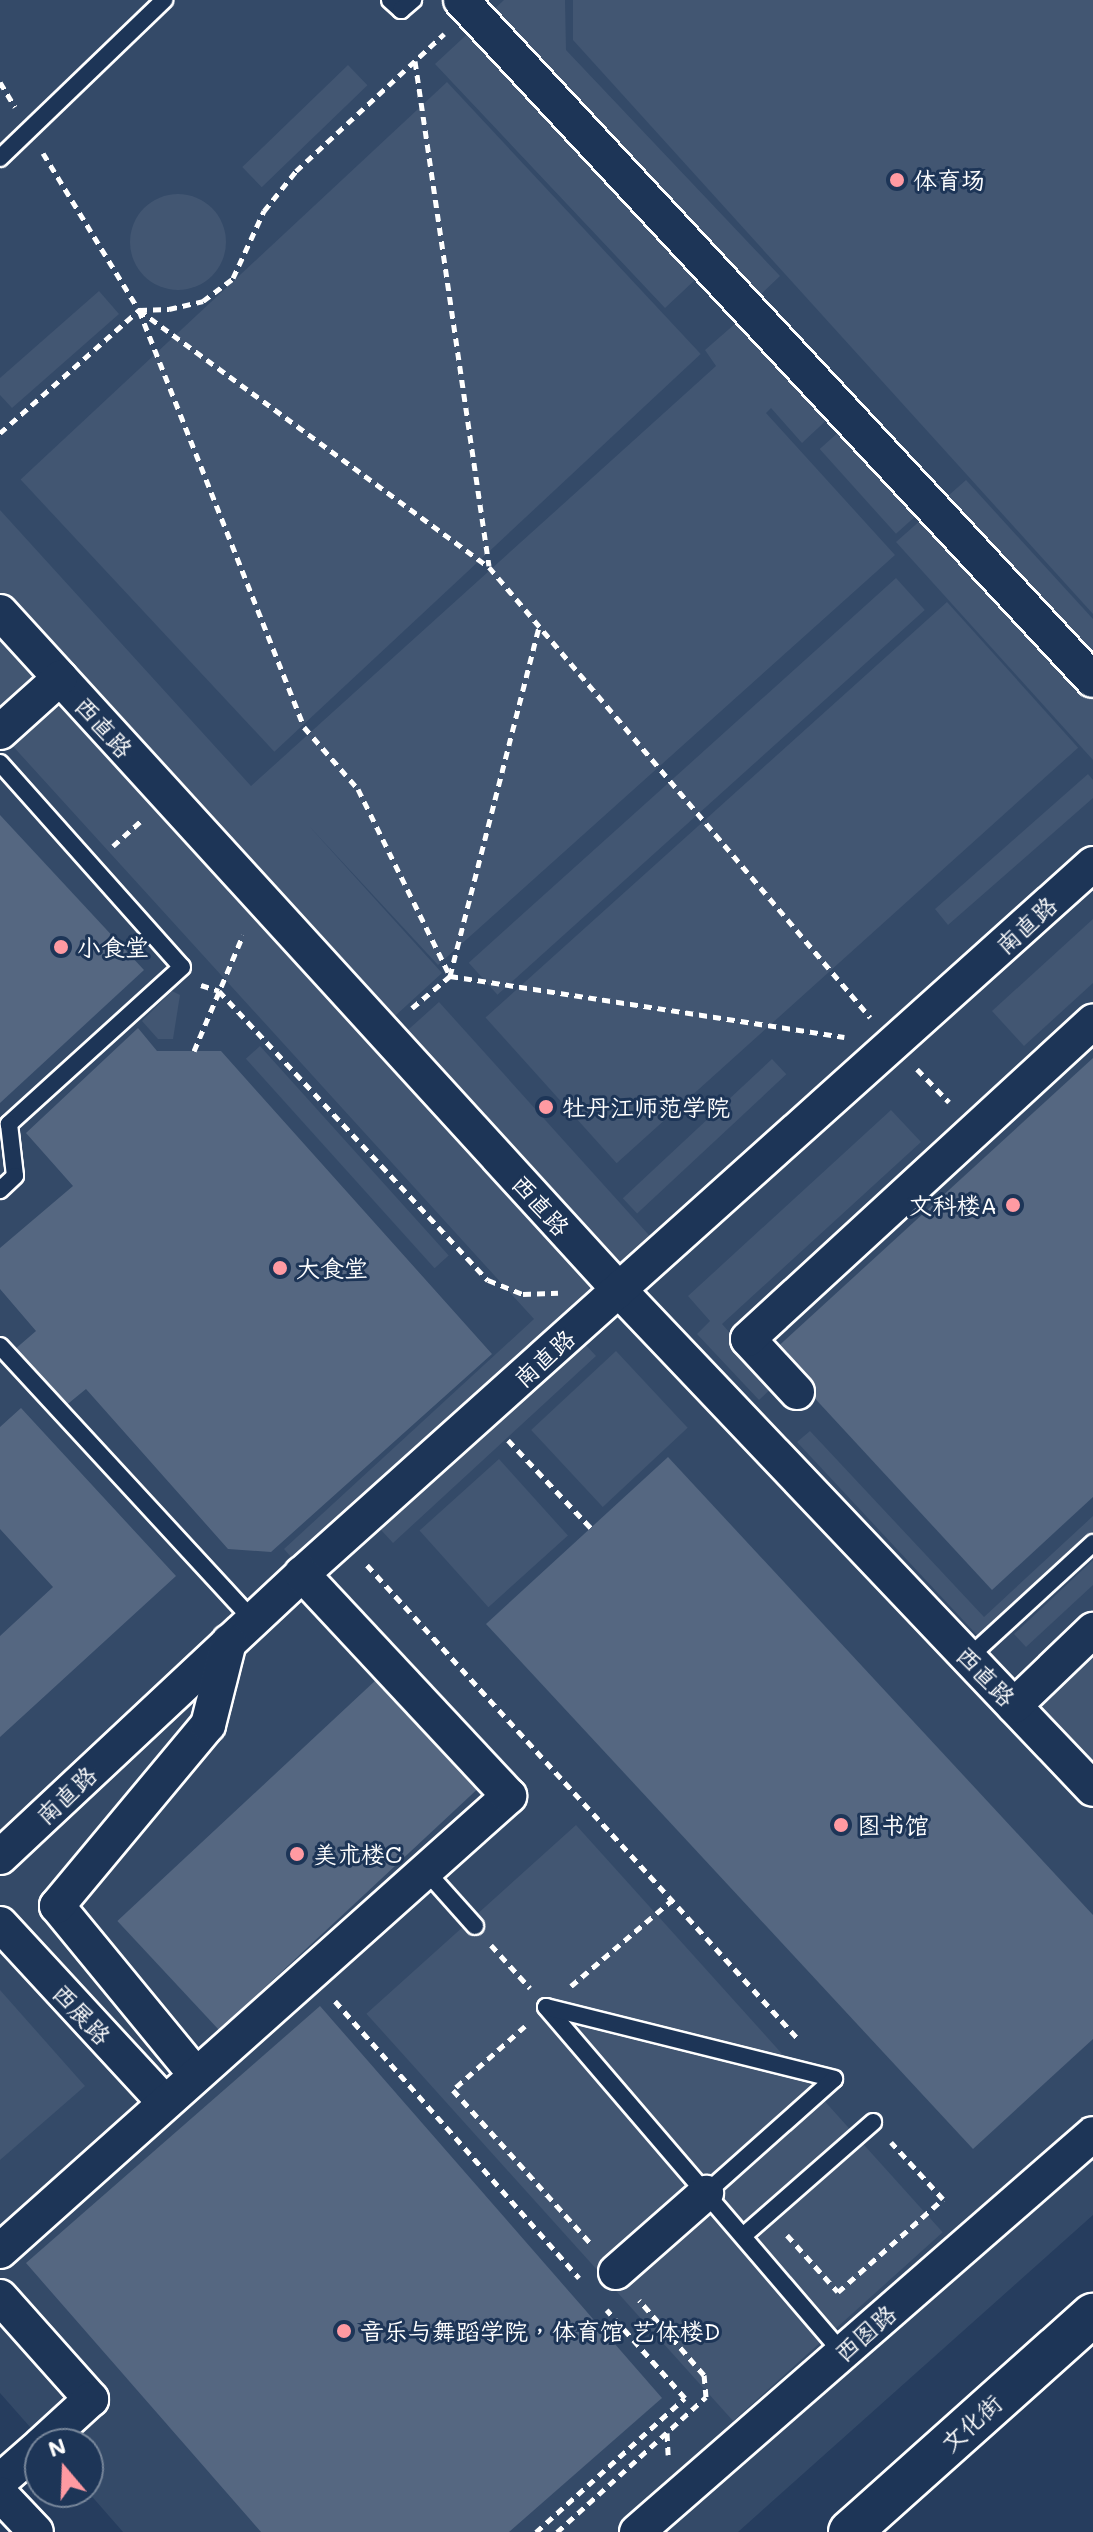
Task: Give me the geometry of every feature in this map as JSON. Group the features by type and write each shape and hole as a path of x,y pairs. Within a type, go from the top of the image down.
{"street":[{"path":"461,0 1093,680"},
{"name":"西直路","path":"0,612 619,1290 1093,1789"},
{"path":"0,732 60,678"},
{"name":"南直路","path":"0,1857 302,1574 1093,864"},
{"path":"797,1392 748,1339 1093,1022"},
{"path":"0,2251 509,1796 302,1574"},
{"path":"1014,1706 1093,1630"},
{"path":"196,2075 57,1906 208,1725 229,1642"},
{"name":"西展路","path":"0,1924 165,2103"},
{"name":"西图路","path":"637,2532 1093,2134"},
{"path":"616,2272 706,2193"},
{"path":"0,2297 91,2399 59,2428"},
{"name":"文化街","path":"850,2532 1093,2315"},
{"path":"0,2481 24,2460"},
{"path":"0,2494 36,2532"}],"lane":[{"path":"0,158 164,0"},
{"path":"390,0 401,10 413,0"},
{"path":"0,763 182,967 9,1124 15,1176 0,1190"},
{"path":"0,1346 253,1620"},
{"path":"968,1658 1093,1543"},
{"path":"425,1870 475,1926"},
{"path":"546,2007 834,2079 706,2193"},
{"path":"546,2007 843,2353"},
{"path":"743,2236 873,2122"}],"path":[{"path":"0,433 139,310 169,309 203,301 233,278 264,211 296,171 415,60 489,567"},
{"path":"0,82 16,109"},
{"path":"41,150 139,310 304,727 358,789 450,976"},
{"path":"139,310 489,567 893,1044 975,1129"},
{"path":"383,1032 450,976 539,627"},
{"path":"92,866 167,796"},
{"path":"194,1051 232,960"},
{"path":"450,976 893,1044"},
{"path":"201,985 219,991 488,1280 523,1294"},
{"path":"527,1460 591,1528"},
{"path":"343,1538 823,2066 813,2074"},
{"path":"475,1926 546,2007 671,1901"},
{"path":"310,1973 581,2280"},
{"path":"768,2214 838,2292 943,2199 873,2122"},
{"path":"536,2532 685,2398 601,2303"}],"shaded area":[{"name":"牡丹江师范学院","path":"0,0 1093,0 1093,2215 738,2532 123,2532 102,2508 104,2428 31,2428 0,2393"},
{"path":"504,0 565,0 566,50 780,276 752,303 713,263 665,308 435,64"},
{"name":"体育场","path":"573,0 1093,0 1093,614 573,40"},
{"path":"348,65 367,85 262,187 242,167"},
{"path":"447,82 701,354 274,752 21,480"},
{"path":"178,194 197,197 212,208 223,223 226,242 223,261 212,276 197,287 178,290 159,287 144,276 133,261 130,242 133,223 144,208 159,197"},
{"path":"99,291 119,314 12,408 0,395 0,378"},
{"path":"744,316 833,414 802,443 771,408 766,413 895,555 438,965 309,826 442,973 383,1027 0,606 0,510 251,786 716,366 705,350"},
{"path":"842,429 918,514 896,534 820,449"},
{"path":"966,480 1093,619 1093,760 896,542"},
{"path":"896,578 925,610 497,995 469,963"},
{"path":"947,602 1078,748 617,1163 486,1018"},
{"path":"0,629 596,1284 560,1317 596,1356 393,1543 361,1508 298,1565 284,1549 534,1319 0,732"},
{"path":"1088,774 1093,780 1093,798 948,925 935,909"},
{"path":"1093,919 1093,983 1024,1046 992,1011"},
{"path":"172,991 180,995 173,1039 158,1039 142,1021"},
{"path":"439,1002 652,1239 617,1271 403,1034"},
{"path":"260,1046 449,1256 435,1268 246,1059"},
{"path":"772,1059 786,1074 637,1213 623,1198"},
{"path":"891,1110 921,1142 722,1324 776,1384 759,1400 697,1334 710,1321 688,1296"},
{"path":"616,1351 688,1428 603,1507 531,1430"},
{"path":"810,1431 984,1617 1093,1516 1093,1531 978,1636 797,1442"},
{"path":"499,1459 568,1536 488,1607 419,1531"},
{"path":"1093,1560 1093,1585 1026,1647 1014,1634"},
{"path":"1093,1652 1093,1765 1038,1705"},
{"path":"576,1825 943,2232 733,2421 366,2014"},
{"path":"0,1990 85,2086 0,2160"}],"building":[{"name":"小食堂","path":"0,815 144,970 0,1103"},
{"name":"大食堂","path":"138,1028 157,1051 221,1051 492,1354 271,1552 228,1549 86,1389 64,1407 14,1350 36,1331 0,1289 0,1248 73,1186 26,1133"},
{"name":"文科楼A","path":"1093,1058 1093,1497 992,1590 772,1352"},
{"path":"21,1408 176,1576 0,1737 0,1636 53,1587 0,1529 0,1427"},
{"name":"图书馆","path":"668,1457 1093,1915 1093,2039 973,2149 486,1624"},
{"name":"美术楼C","path":"377,1679 479,1788 219,2030 117,1921"},
{"name":"音乐与舞蹈学院，体育馆 艺体楼D","path":"320,2006 662,2398 509,2532 261,2532 26,2263"}],"place":[{"name":"体育场","path":"897,180"},
{"name":"小食堂","path":"61,947"},
{"name":"牡丹江师范学院","path":"546,1107"},
{"name":"文科楼A","path":"1013,1205"},
{"name":"大食堂","path":"280,1268"},
{"name":"图书馆","path":"841,1825"},
{"name":"美术楼C","path":"297,1854"},
{"name":"音乐与舞蹈学院，体育馆 艺体楼D","path":"344,2331"}]}
